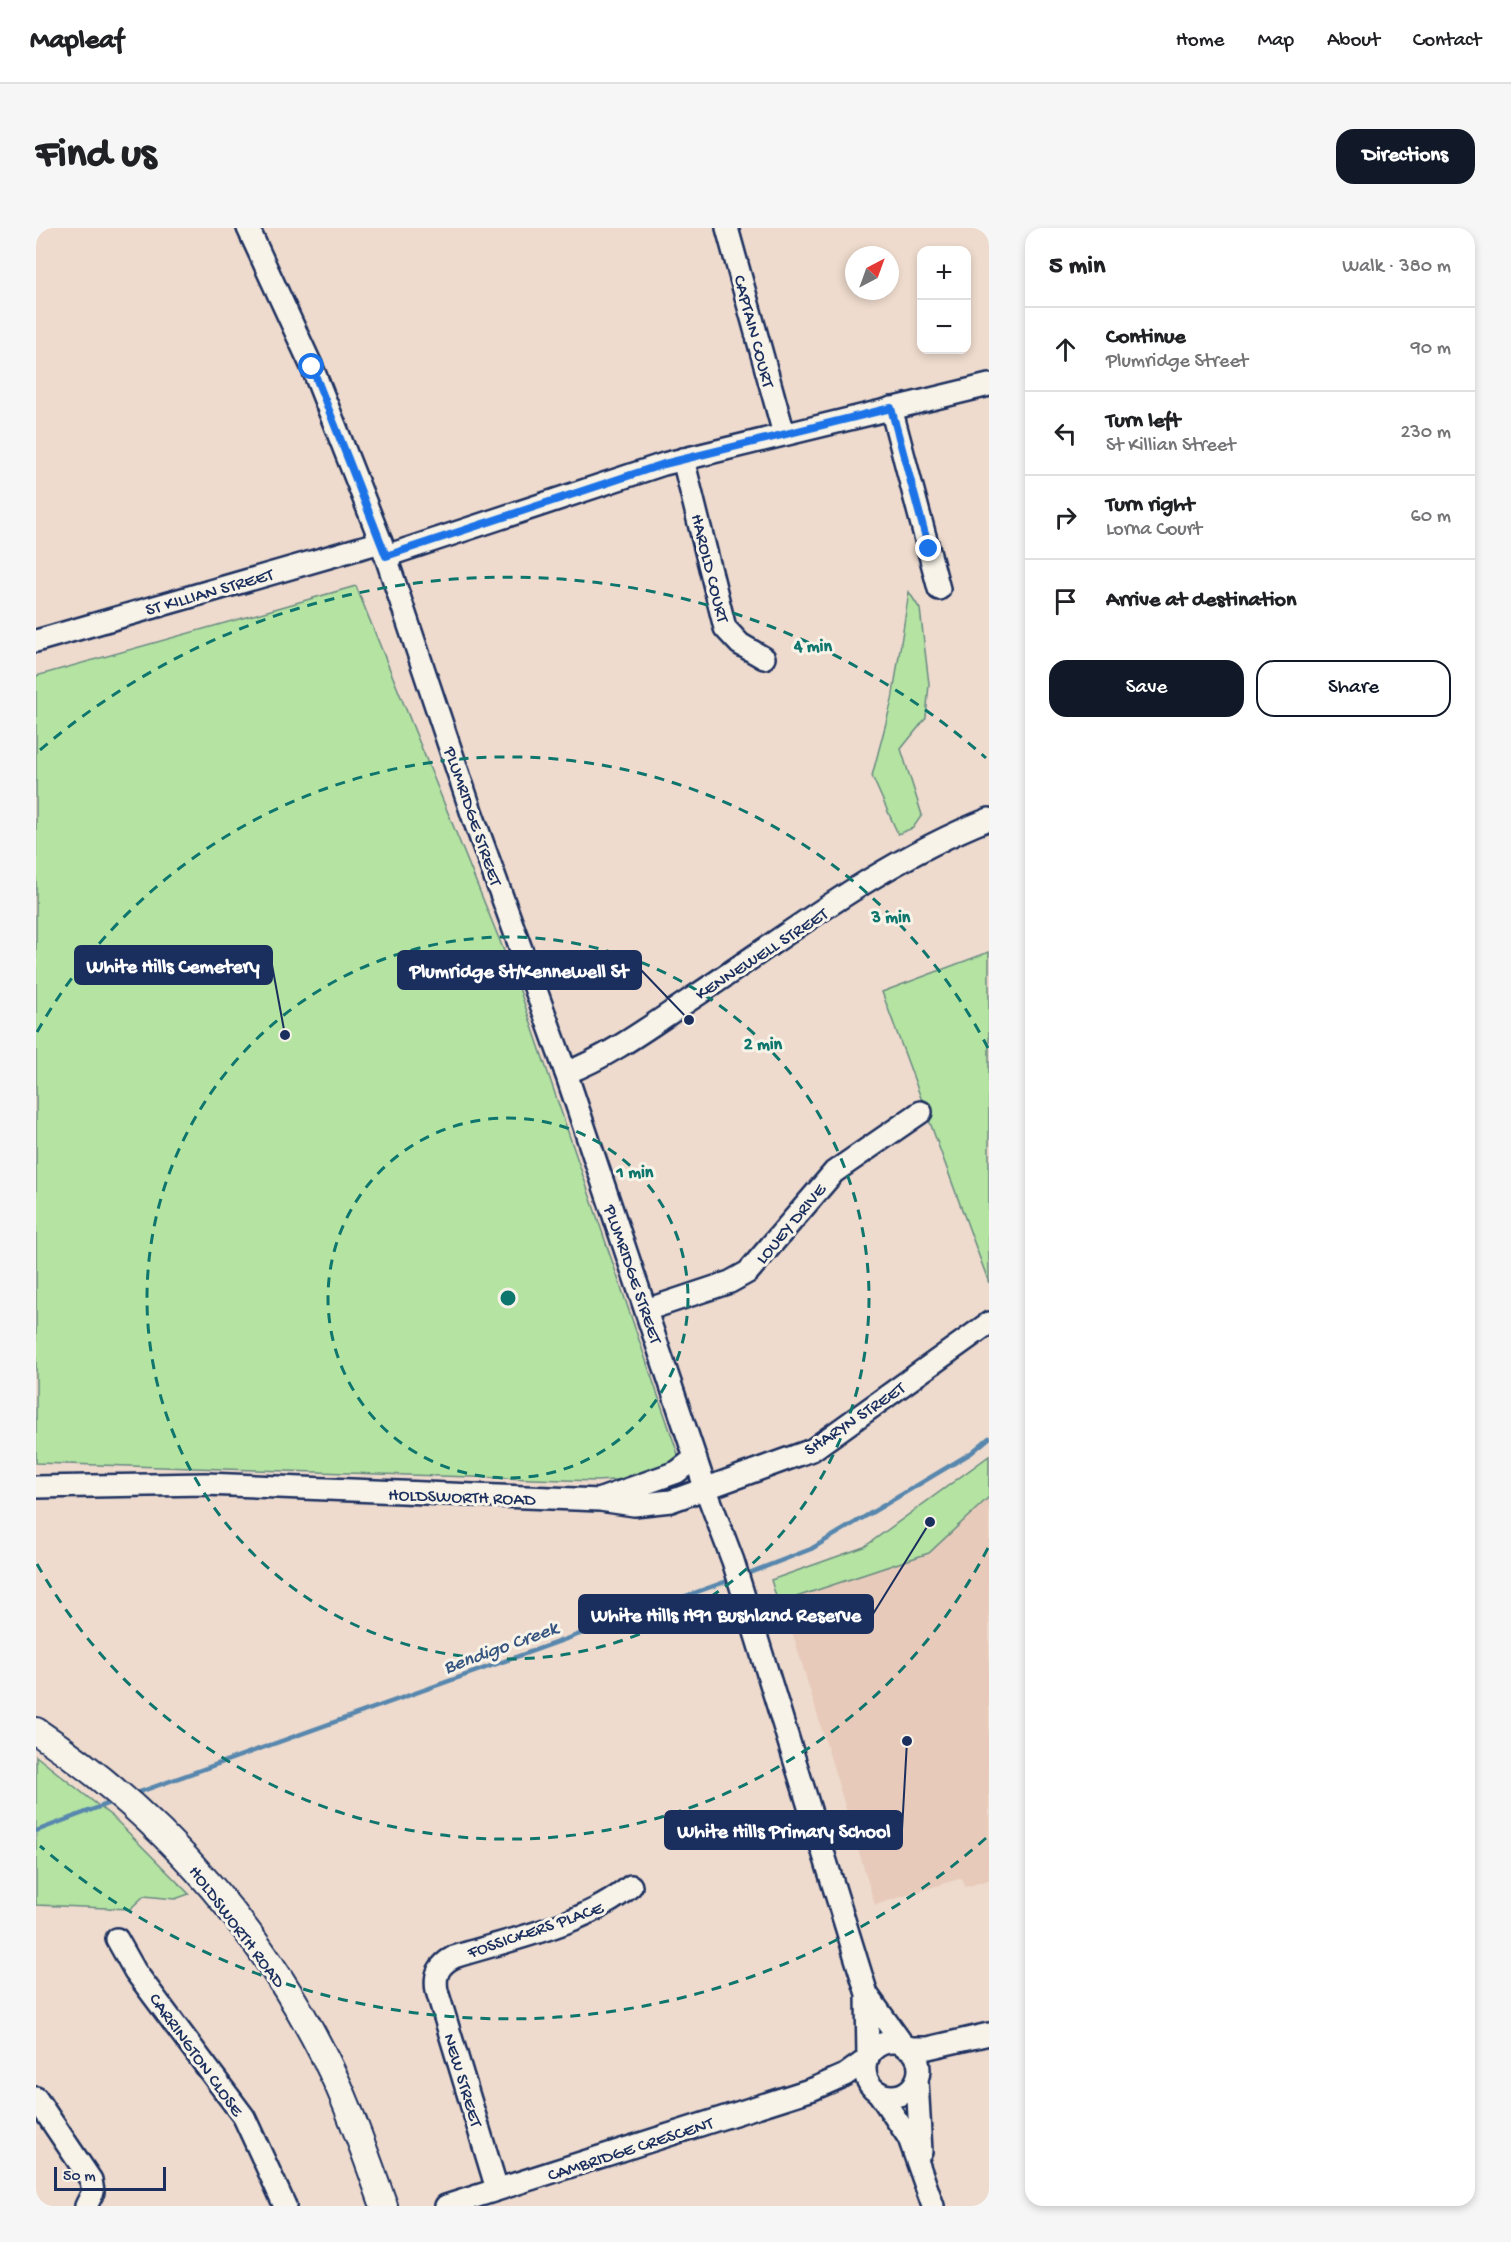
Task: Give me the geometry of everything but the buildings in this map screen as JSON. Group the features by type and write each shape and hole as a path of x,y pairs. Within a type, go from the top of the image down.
{"main road":[{"name":"HOLDSWORTH ROAD","path":"36,1731 122,1796 177,1848 247,1931 301,2012 349,2110 384,2206"}],"street":[{"name":"PLUMRIDGE STREET","path":"248,228 312,367 384,549 472,814 566,1073 695,1458 733,1561 867,1994 867,2059"},
{"name":"CAPTAIN COURT","path":"727,228 784,434"},
{"name":"ST KILLIAN STREET","path":"36,641 384,549 683,459 989,386"},
{"path":"891,408 939,589"},
{"name":"HAROLD COURT","path":"683,459 725,628 740,644 764,658"},
{"name":"KENNEWELL STREET","path":"566,1073 633,1037 903,860 951,835 989,819"},
{"name":"LOUEY DRIVE","path":"646,1310 730,1282 748,1272 834,1172 921,1113"},
{"name":"SHARYN STREET","path":"706,1490 819,1446 989,1323"},
{"name":"HOLDSWORTH ROAD","path":"600,1500 677,1472 695,1458"},
{"name":"HOLDSWORTH ROAD","path":"36,1487 205,1484 600,1500 634,1505 651,1505 706,1490"},
{"name":"FOSSICKERS PLACE","path":"438,1970 454,1957 594,1911 617,1898 631,1886"},
{"name":"CARRINGTON CLOSE","path":"117,1939 135,1971 244,2117 285,2206"},
{"name":"NEW STREET","path":"438,1970 435,1983 437,1991 497,2189"},
{"name":"PLUMRIDGE STREET","path":"867,1994 906,2047"},
{"path":"933,2206 924,2173 909,2138 866,2077 867,2059 876,2047 883,2044 928,2048 980,2036"},
{"path":"877,2092 893,2096 902,2094 938,2061 980,2036"},
{"path":"906,2047 917,2062 916,2094 924,2173"},
{"name":"CAMBRIDGE CRESCENT","path":"446,2206 813,2089 845,2075 867,2059"},
{"name":"CAMBRIDGE CRESCENT","path":"813,2089 848,2086 877,2092"},
{"path":"36,2098 91,2180 93,2192 86,2206"}],"shaded area":[{"path":"989,1497 989,1880 965,1887 962,1878 875,1905 784,1605 804,1588 929,1554"}],"green space":[{"path":"356,586 519,988 681,1463 631,1479 596,1481 36,1463 36,676"},
{"path":"909,592 920,609 929,684 926,718 901,749 922,815 913,828 898,834 872,776 892,700"},
{"path":"989,952 989,1283 882,992"},
{"path":"989,1456 989,1497 929,1553 778,1603 771,1580 864,1547"},
{"path":"36,1756 114,1818 189,1894 175,1899 144,1896 130,1909 36,1905"}],"waterway":[{"name":"Bendigo Creek","path":"744,1575 811,1549 971,1453 989,1438"},
{"name":"Bendigo Creek","path":"134,1794 733,1579"},
{"name":"Bendigo Creek","path":"36,1831 115,1801"}],"place":[{"name":"Plumridge St/Kennewell St","path":"689,1020"},
{"name":"White Hills Cemetery","path":"285,1035"},
{"name":"White Hills H91 Bushland Reserve","path":"930,1522"},
{"name":"White Hills Primary School","path":"907,1741"}],"route":[{"path":"312,367 386,556 664,464 891,408 929,549"}]}
